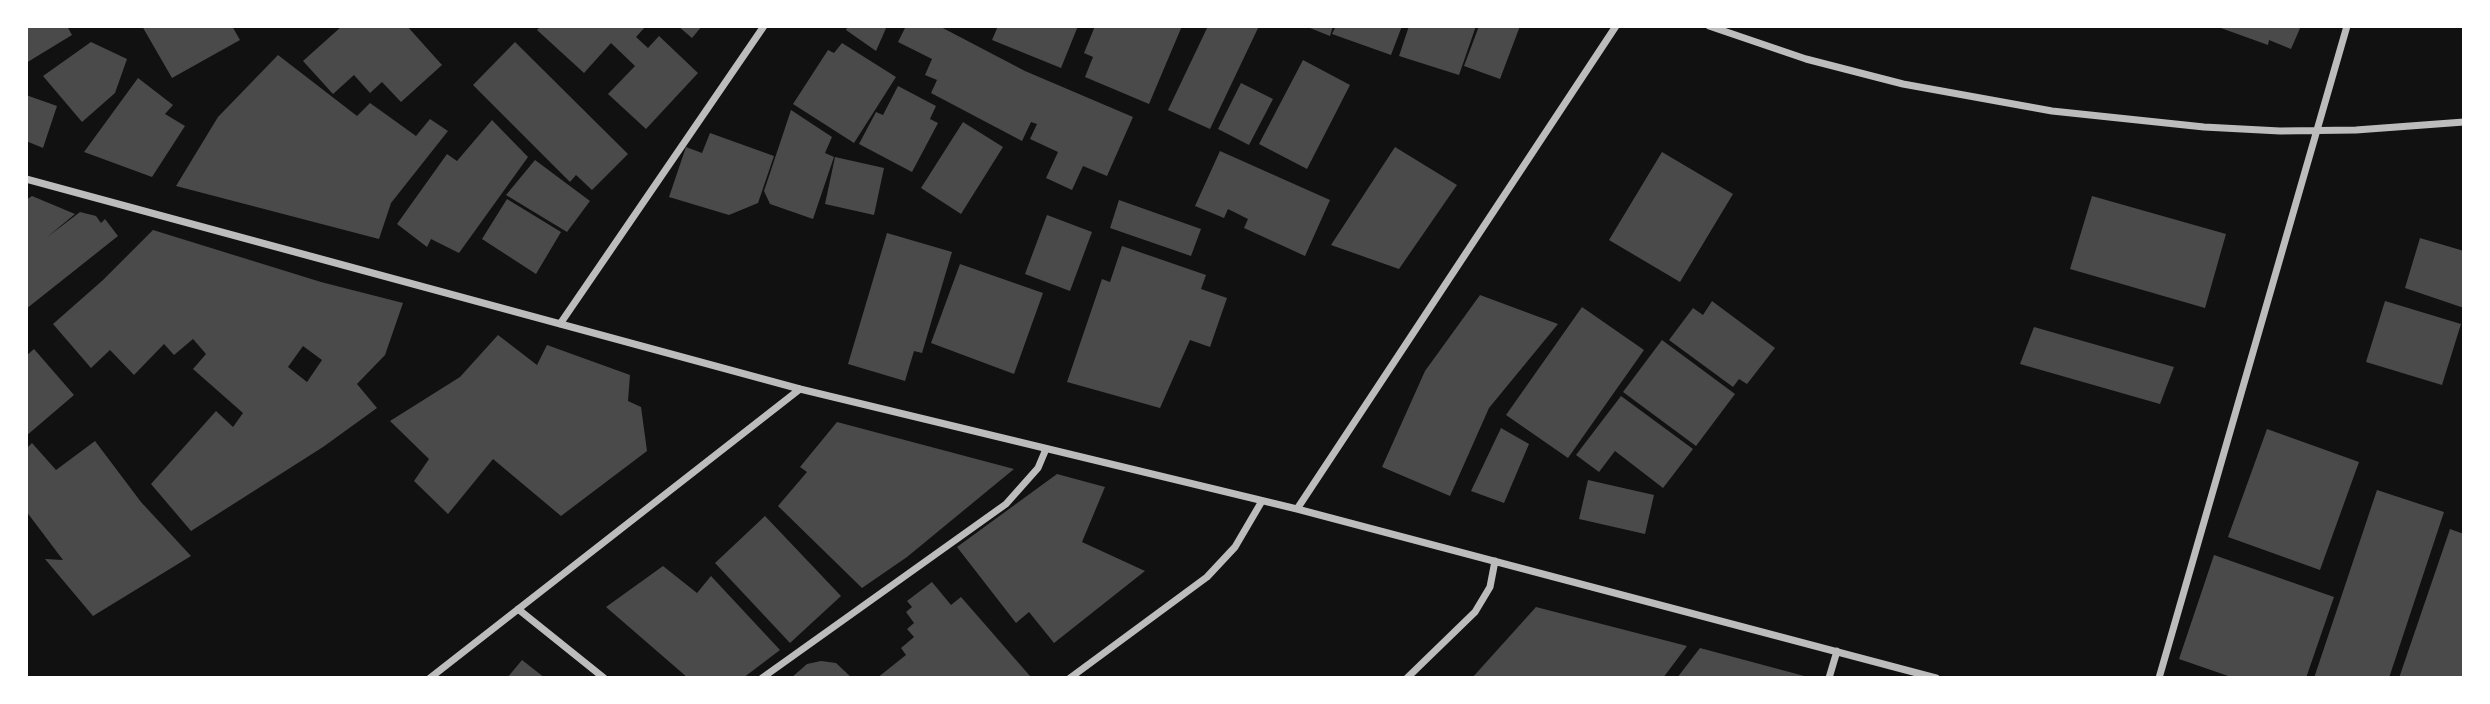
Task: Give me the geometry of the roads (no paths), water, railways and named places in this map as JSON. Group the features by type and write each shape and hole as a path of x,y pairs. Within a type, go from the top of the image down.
{"street":[{"path":"560,324 764,26"},
{"path":"1297,509 1616,26"},
{"path":"1709,26 1806,59 1903,84 2053,111 2204,127 2317,131 2464,122"},
{"path":"2159,678 2347,26"},
{"path":"26,179 800,389 1297,509 1936,678"},
{"path":"430,678 800,389"},
{"path":"762,678 1006,504 1038,468 1046,449"},
{"path":"1070,678 1207,577 1235,547 1262,501"},
{"path":"1407,678 1475,612 1490,587 1495,561"},
{"path":"518,609 604,678"},
{"path":"1829,678 1836,651"}]}
